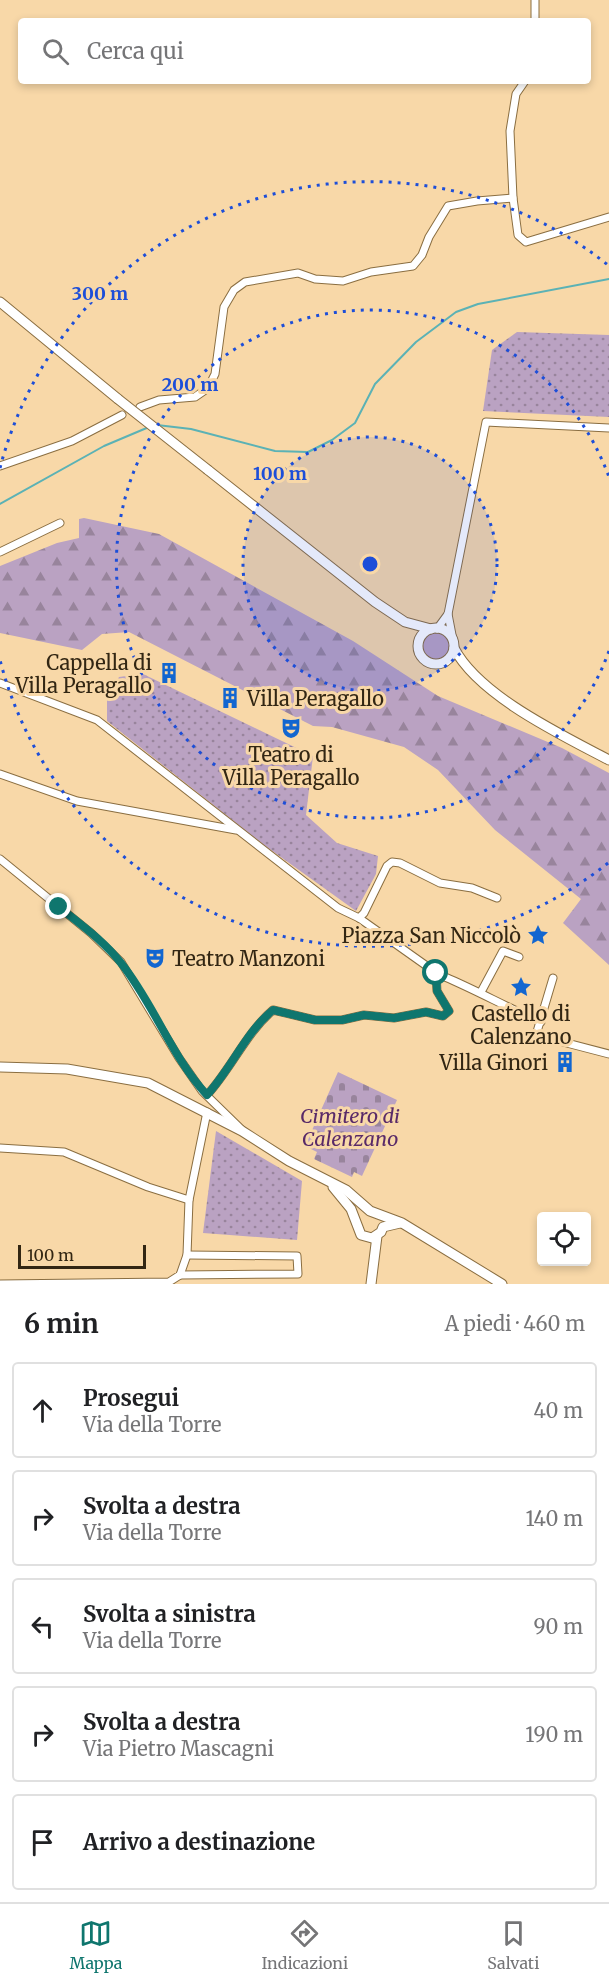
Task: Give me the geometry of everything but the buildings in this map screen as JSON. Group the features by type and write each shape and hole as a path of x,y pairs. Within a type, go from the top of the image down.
{"main road":[{"path":"0,302 118,399 375,602 405,622 446,632 466,667 519,710 609,760"},
{"path":"405,622 423,658 431,663 466,667"},
{"path":"418,645 423,635 434,629"},
{"path":"441,663 450,658 453,644"},
{"path":"0,1067 67,1069 148,1083 242,1131 329,1184 345,1190 370,1211 402,1223 502,1284"},
{"path":"329,1184 357,1219 357,1231 366,1238 374,1264"},
{"path":"357,1219 370,1211"},
{"path":"380,1216 383,1227"},
{"path":"371,1284 377,1236 383,1227 390,1223 402,1223"},
{"path":"366,1238 377,1236"}],"street":[{"path":"535,0 535,18"},
{"path":"523,84 516,94 511,116 513,198 518,235 526,242 609,217"},
{"path":"140,407 159,400 195,398 208,387 215,374 225,307 234,290 245,282 298,273 315,279 343,281 371,272 413,266 422,255 429,237 448,206 513,198"},
{"path":"0,466 72,441 122,415"},
{"path":"453,644 448,614 486,423 609,428"},
{"path":"0,552 60,524"},
{"path":"434,629 448,614"},
{"path":"0,683 97,720 338,908 359,918 440,974 481,992 494,1002 541,1022"},
{"path":"0,774 76,801 238,831"},
{"path":"0,860 91,933 121,962 178,1058 207,1095 242,1131"},
{"path":"359,918 364,913 387,866 392,862 400,863 440,883 472,888 496,898"},
{"path":"481,992 503,951 519,957"},
{"path":"207,1095 223,1078 263,1018 273,1010 315,1020 342,1020 364,1015 394,1018 426,1012 443,1016 449,1011 437,991 440,974"},
{"path":"553,978 536,1035 609,1054"},
{"path":"180,1275 188,1255 189,1200 207,1112"},
{"path":"0,1148 64,1152 148,1187 189,1200"},
{"path":"188,1255 297,1256 298,1284"},
{"path":"0,1284 169,1282 180,1275 298,1275"}],"green space":[{"path":"517,332 609,335 609,417 483,411 492,350"},
{"path":"84,518 159,534 353,641 438,696 562,748 609,773 609,965 563,923 581,899 495,830 438,770 404,747 332,727 313,726 129,632 102,634 82,650 0,633 0,566 57,543 79,538 79,519"},
{"path":"436,633 446,637 450,647 446,657 436,661 426,657 422,647 426,637"},
{"path":"143,674 313,756 306,815 337,843 378,856 376,874 356,911 264,845 107,721 107,697 119,677"},
{"name":"Cimitero di Calenzano","path":"338,1072 397,1100 362,1176 354,1172 352,1177 314,1159 317,1152 305,1146"},
{"path":"216,1131 302,1181 297,1240 203,1233"}],"waterway":[{"path":"157,425 191,429 275,451 308,452 332,440 355,423 375,384 416,342 456,312 478,304 609,279"},
{"path":"0,504 104,446 149,427"}],"place":[{"name":"Cappella di Villa Peragallo","path":"169,673"},
{"name":"Villa Peragallo","path":"230,698"},
{"name":"Teatro di Villa Peragallo","path":"291,728"},
{"name":"Piazza San Niccolò","path":"538,935"},
{"name":"Teatro Manzoni","path":"155,958"},
{"name":"Castello di Calenzano","path":"521,987"},
{"name":"Villa Ginori","path":"565,1062"}],"route":[{"path":"59,907 121,962 178,1058 207,1095 223,1078 263,1018 273,1010 315,1020 342,1020 364,1015 394,1018 426,1012 443,1016 449,1011 437,991 436,973"}]}
